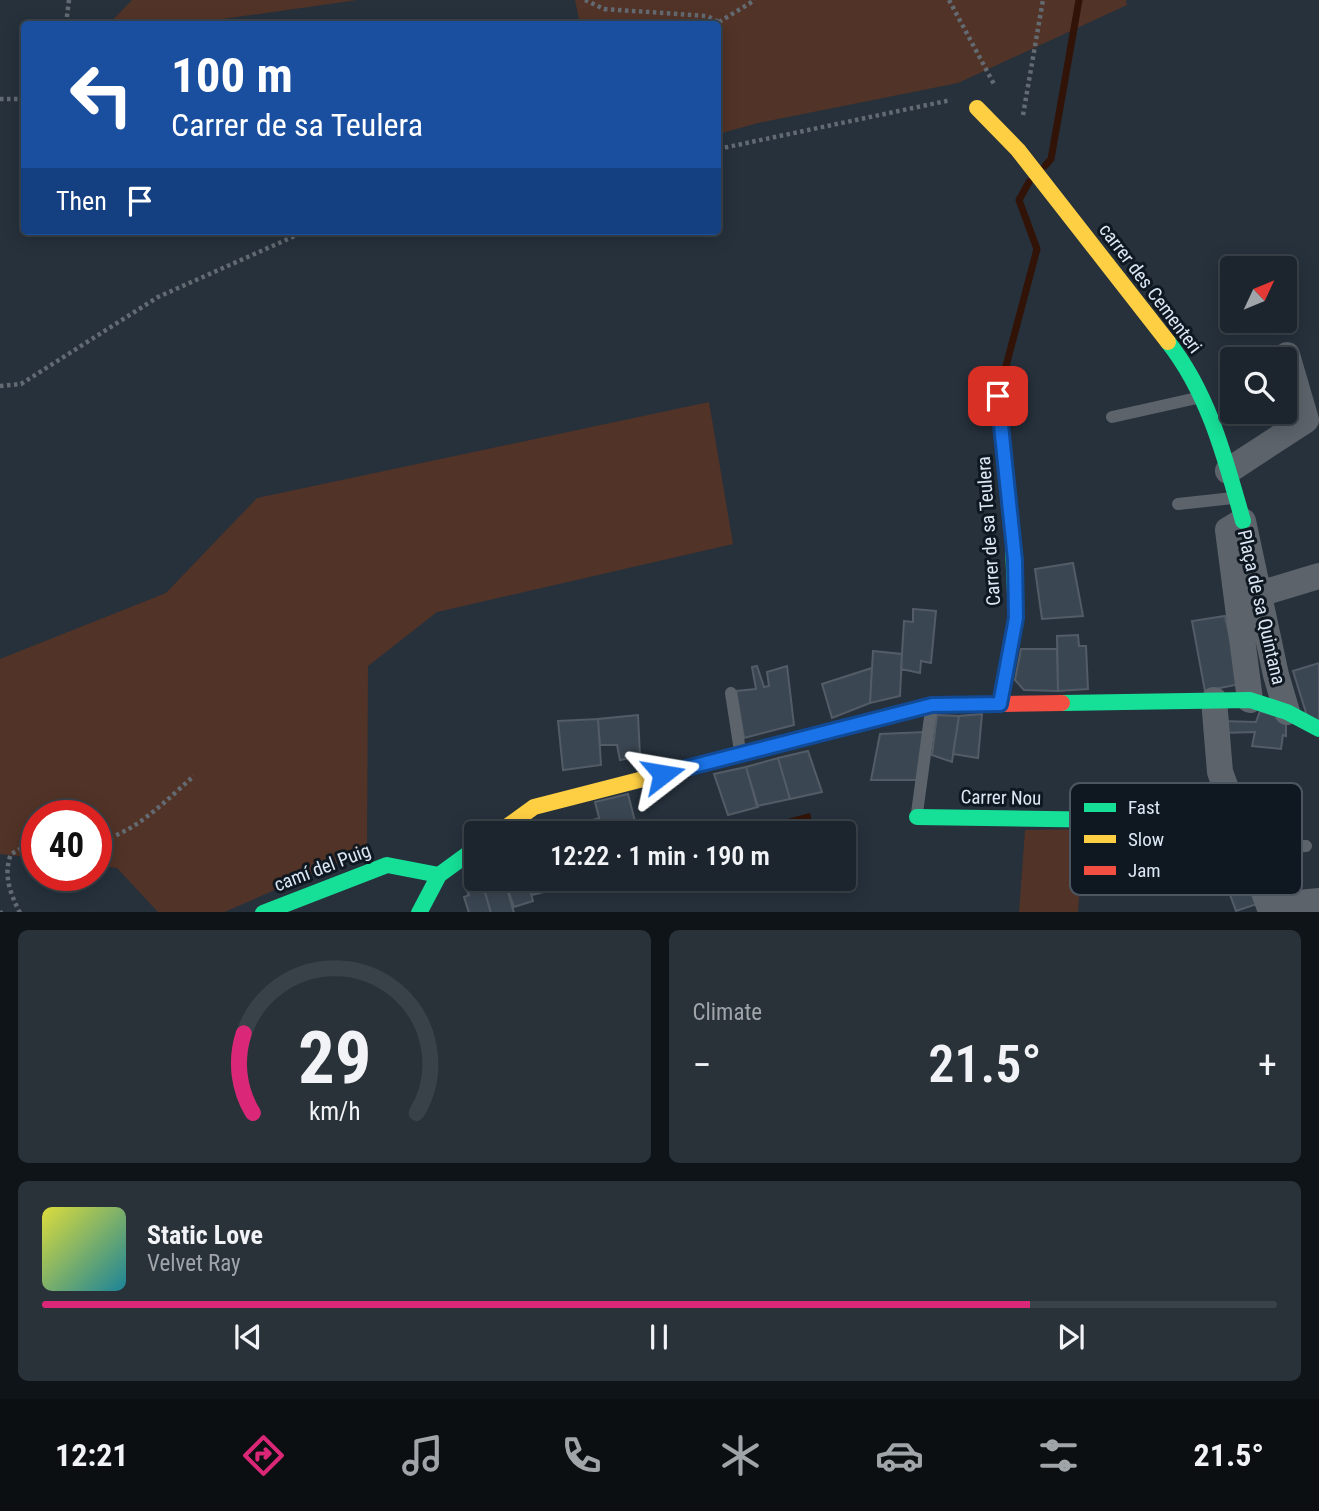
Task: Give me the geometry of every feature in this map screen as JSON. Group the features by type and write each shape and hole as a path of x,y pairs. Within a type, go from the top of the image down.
{"street":[{"name":"carrer des Cementeri","path":"977,108 1022,156 1183,361 1217,430 1240,509"},
{"path":"1228,471 1306,420 1297,389"},
{"name":"Plaça de sa Quintana","path":"1240,509 1276,675 1287,712"},
{"name":"Plaça de sa Quintana","path":"1240,509 1228,530 1250,700"},
{"name":"Carrer de sa Teulera","path":"1000,704 1016,618 1013,546"},
{"path":"1259,594 1319,576"},
{"path":"1214,700 1220,772 1224,783"},
{"path":"515,821 534,807 932,705 1250,700 1287,712 1319,729"},
{"name":"Carrer Nou","path":"917,817 1070,819"},
{"path":"419,912 439,875 464,857"},
{"name":"camí del Puig","path":"263,912 387,866 439,875"},
{"path":"1265,895 1269,906 1319,901"}],"lane":[{"name":"Carrer de sa Teulera","path":"998,396 1013,546"},
{"path":"1112,418 1201,397"},
{"path":"1178,504 1240,509"},
{"path":"731,693 740,754"},
{"name":"Carrer Nou","path":"917,817 932,705"},
{"path":"1302,846 1306,846"}],"path":[{"path":"66,21 69,0"},
{"path":"586,0 604,9 707,16 717,21"},
{"path":"721,21 755,0"},
{"path":"949,0 1000,96"},
{"path":"1022,156 1043,0"},
{"path":"0,99 21,99"},
{"path":"721,148 959,99 977,108"},
{"path":"0,386 20,384 158,297 297,235"},
{"path":"112,837 145,817 194,776"},
{"path":"20,912 11,894 6,867 11,854 21,849"}],"shaded area":[{"path":"132,0 357,0 209,21 112,21"},
{"path":"575,0 1126,0 1127,5 958,83 758,123 721,133 721,21 579,21"},
{"path":"709,402 733,544 437,612 368,666 367,850 224,912 158,912 117,868 112,867 112,800 21,800 21,856 0,854 0,659 166,593 257,498"},
{"path":"810,813 812,821 780,821"},
{"path":"1070,829 1070,895 1079,895 1078,912 1019,912 1025,830"}],"building":[{"path":"1073,563 1083,616 1042,619 1035,569"},
{"path":"913,609 936,611 931,663 921,661 920,673 901,669 904,621 913,622"},
{"path":"1225,616 1240,684 1205,691 1192,621"},
{"path":"1078,635 1079,646 1086,646 1088,689 1058,691 1057,636"},
{"path":"1021,649 1057,649 1058,691 1024,690 1015,680"},
{"path":"873,651 902,654 900,696 870,703"},
{"path":"1319,663 1319,721 1307,716 1293,671"},
{"path":"757,666 764,687 769,686 767,672 787,666 794,725 744,738 736,691 756,689 752,667"},
{"path":"872,668 870,703 832,718 822,684"},
{"path":"1260,711 1286,719 1286,736 1283,735 1281,749 1252,746 1255,732 1222,733 1222,721 1256,722"},
{"path":"982,714 978,758 953,754 959,716"},
{"path":"638,715 640,756 620,760 617,745 600,745 598,719"},
{"path":"937,715 959,716 952,762 932,755"},
{"path":"598,719 601,765 563,770 558,721"},
{"path":"925,732 919,780 871,780 880,734"},
{"path":"808,751 822,792 790,799 778,758"},
{"path":"778,758 790,799 757,806 746,767"},
{"path":"746,767 758,807 728,815 714,774"},
{"path":"628,794 635,821 600,821 595,802"},
{"path":"467,891 484,891 491,912 469,912 464,897 469,895"},
{"path":"485,891 508,891 514,912 491,912"},
{"path":"508,891 530,891 533,901 514,907"},
{"path":"531,891 548,891 532,895"},
{"path":"1230,895 1264,895 1266,901 1236,911"}],"waterway":[{"path":"1045,166 1051,159 1079,0"},
{"path":"998,396 1037,249 1019,200 1029,182"}],"traffic: fast":[{"path":"1168,342 1205,405 1222,450 1243,521"},
{"path":"1000,704 1016,618 1013,546"},
{"path":"1062,703 1250,700 1287,712 1319,729"},
{"path":"917,817 1070,819"},
{"path":"420,912 439,875 464,857"},
{"path":"266,912 387,865 439,875"}],"traffic: slow":[{"path":"977,108 1018,150 1168,342"},
{"path":"515,821 534,807 803,738"}],"traffic: jam":[{"path":"803,738 932,705 1062,703"}],"route":[{"path":"663,774 932,705 1000,704 1016,618 1015,560 998,396"}]}
